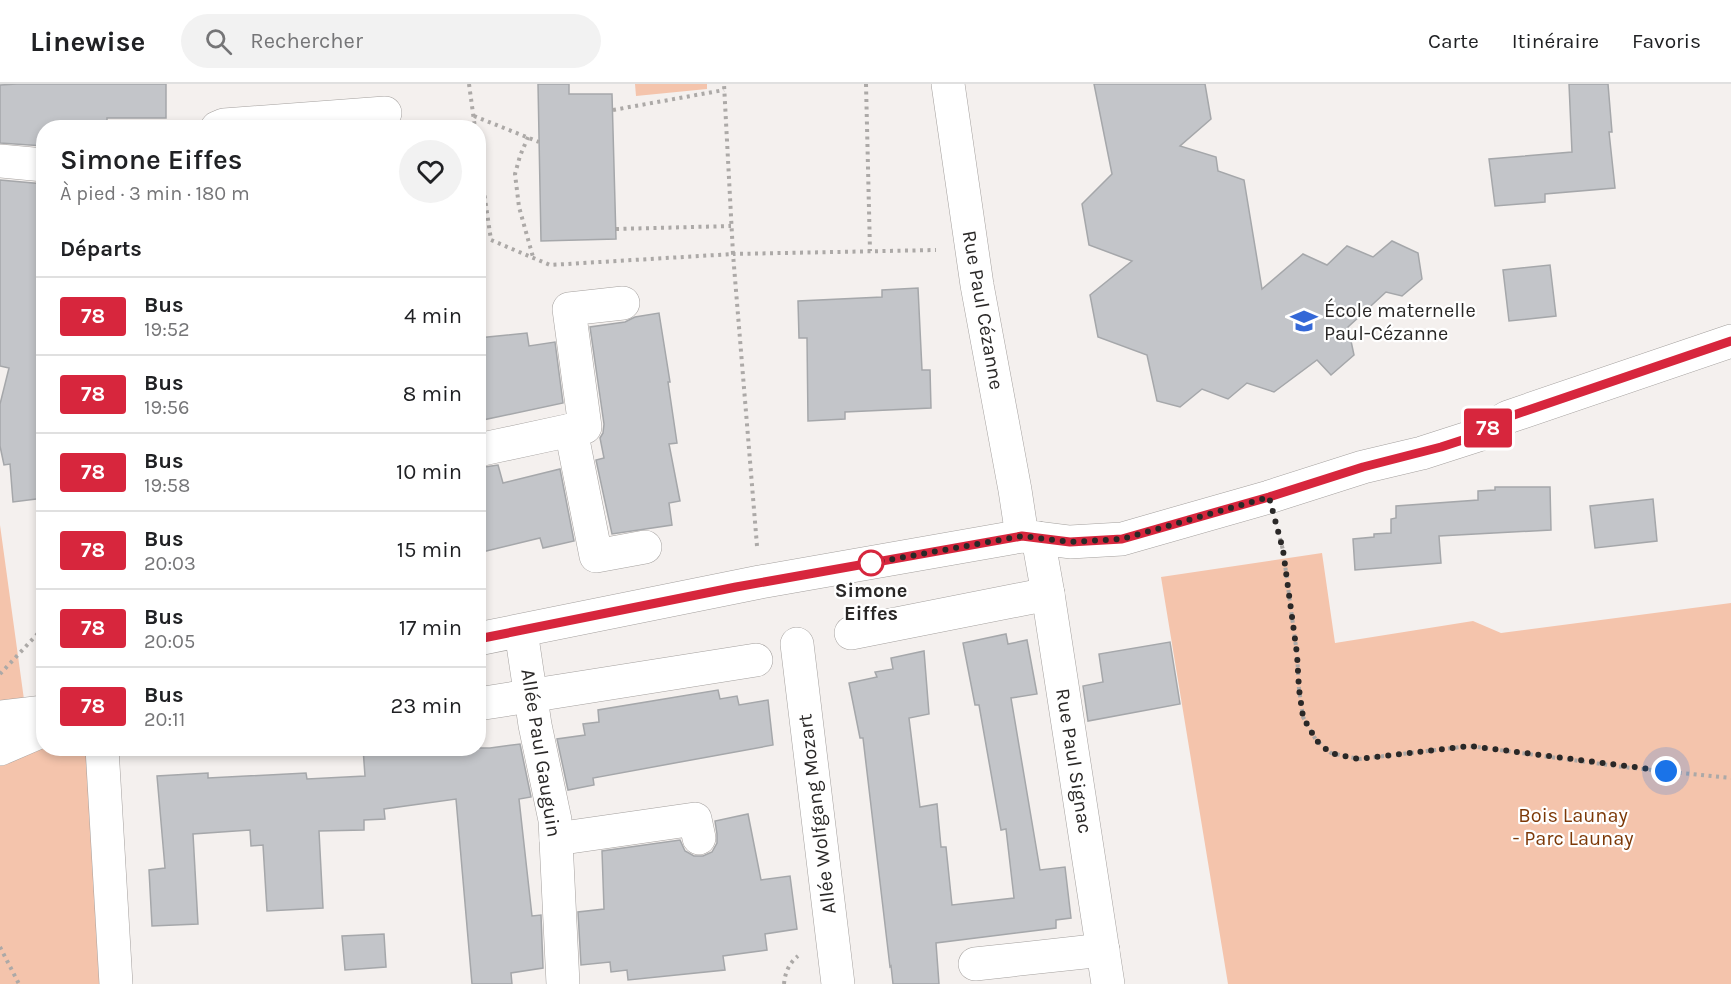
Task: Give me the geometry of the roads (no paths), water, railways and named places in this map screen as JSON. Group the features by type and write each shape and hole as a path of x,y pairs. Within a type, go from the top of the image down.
{"street":[{"name":"Rue Paul Cézanne","path":"948,84 977,285 1016,490 1030,537"},
{"path":"291,120 385,113"},
{"path":"0,161 36,164"},
{"path":"486,448 585,427 569,309 623,303"},
{"path":"486,637 760,582 1030,537 1070,542 1122,539 1478,435 1508,417 1731,341"},
{"path":"571,430 596,555 645,547"},
{"name":"Rue Paul Signac","path":"1030,537 1048,594 1108,984"},
{"path":"851,633 1048,594"},
{"name":"Allée Paul Gauguin","path":"521,630 535,725 555,820 563,984"},
{"name":"Allée Wolfgang Mozart","path":"797,644 838,984"},
{"path":"486,703 756,660"},
{"path":"0,717 36,713"},
{"path":"0,749 36,733"},
{"path":"102,756 116,984"},
{"path":"556,839 695,819 699,838"},
{"path":"975,964 1102,950"}],"place":[{"name":"École maternelle Paul-Cézanne","path":"1304,321"},
{"name":"Simone Eiffes","path":"871,563"}],"park label":[{"name":"Bois Launay - Parc Launay","path":"1573,826"}]}
